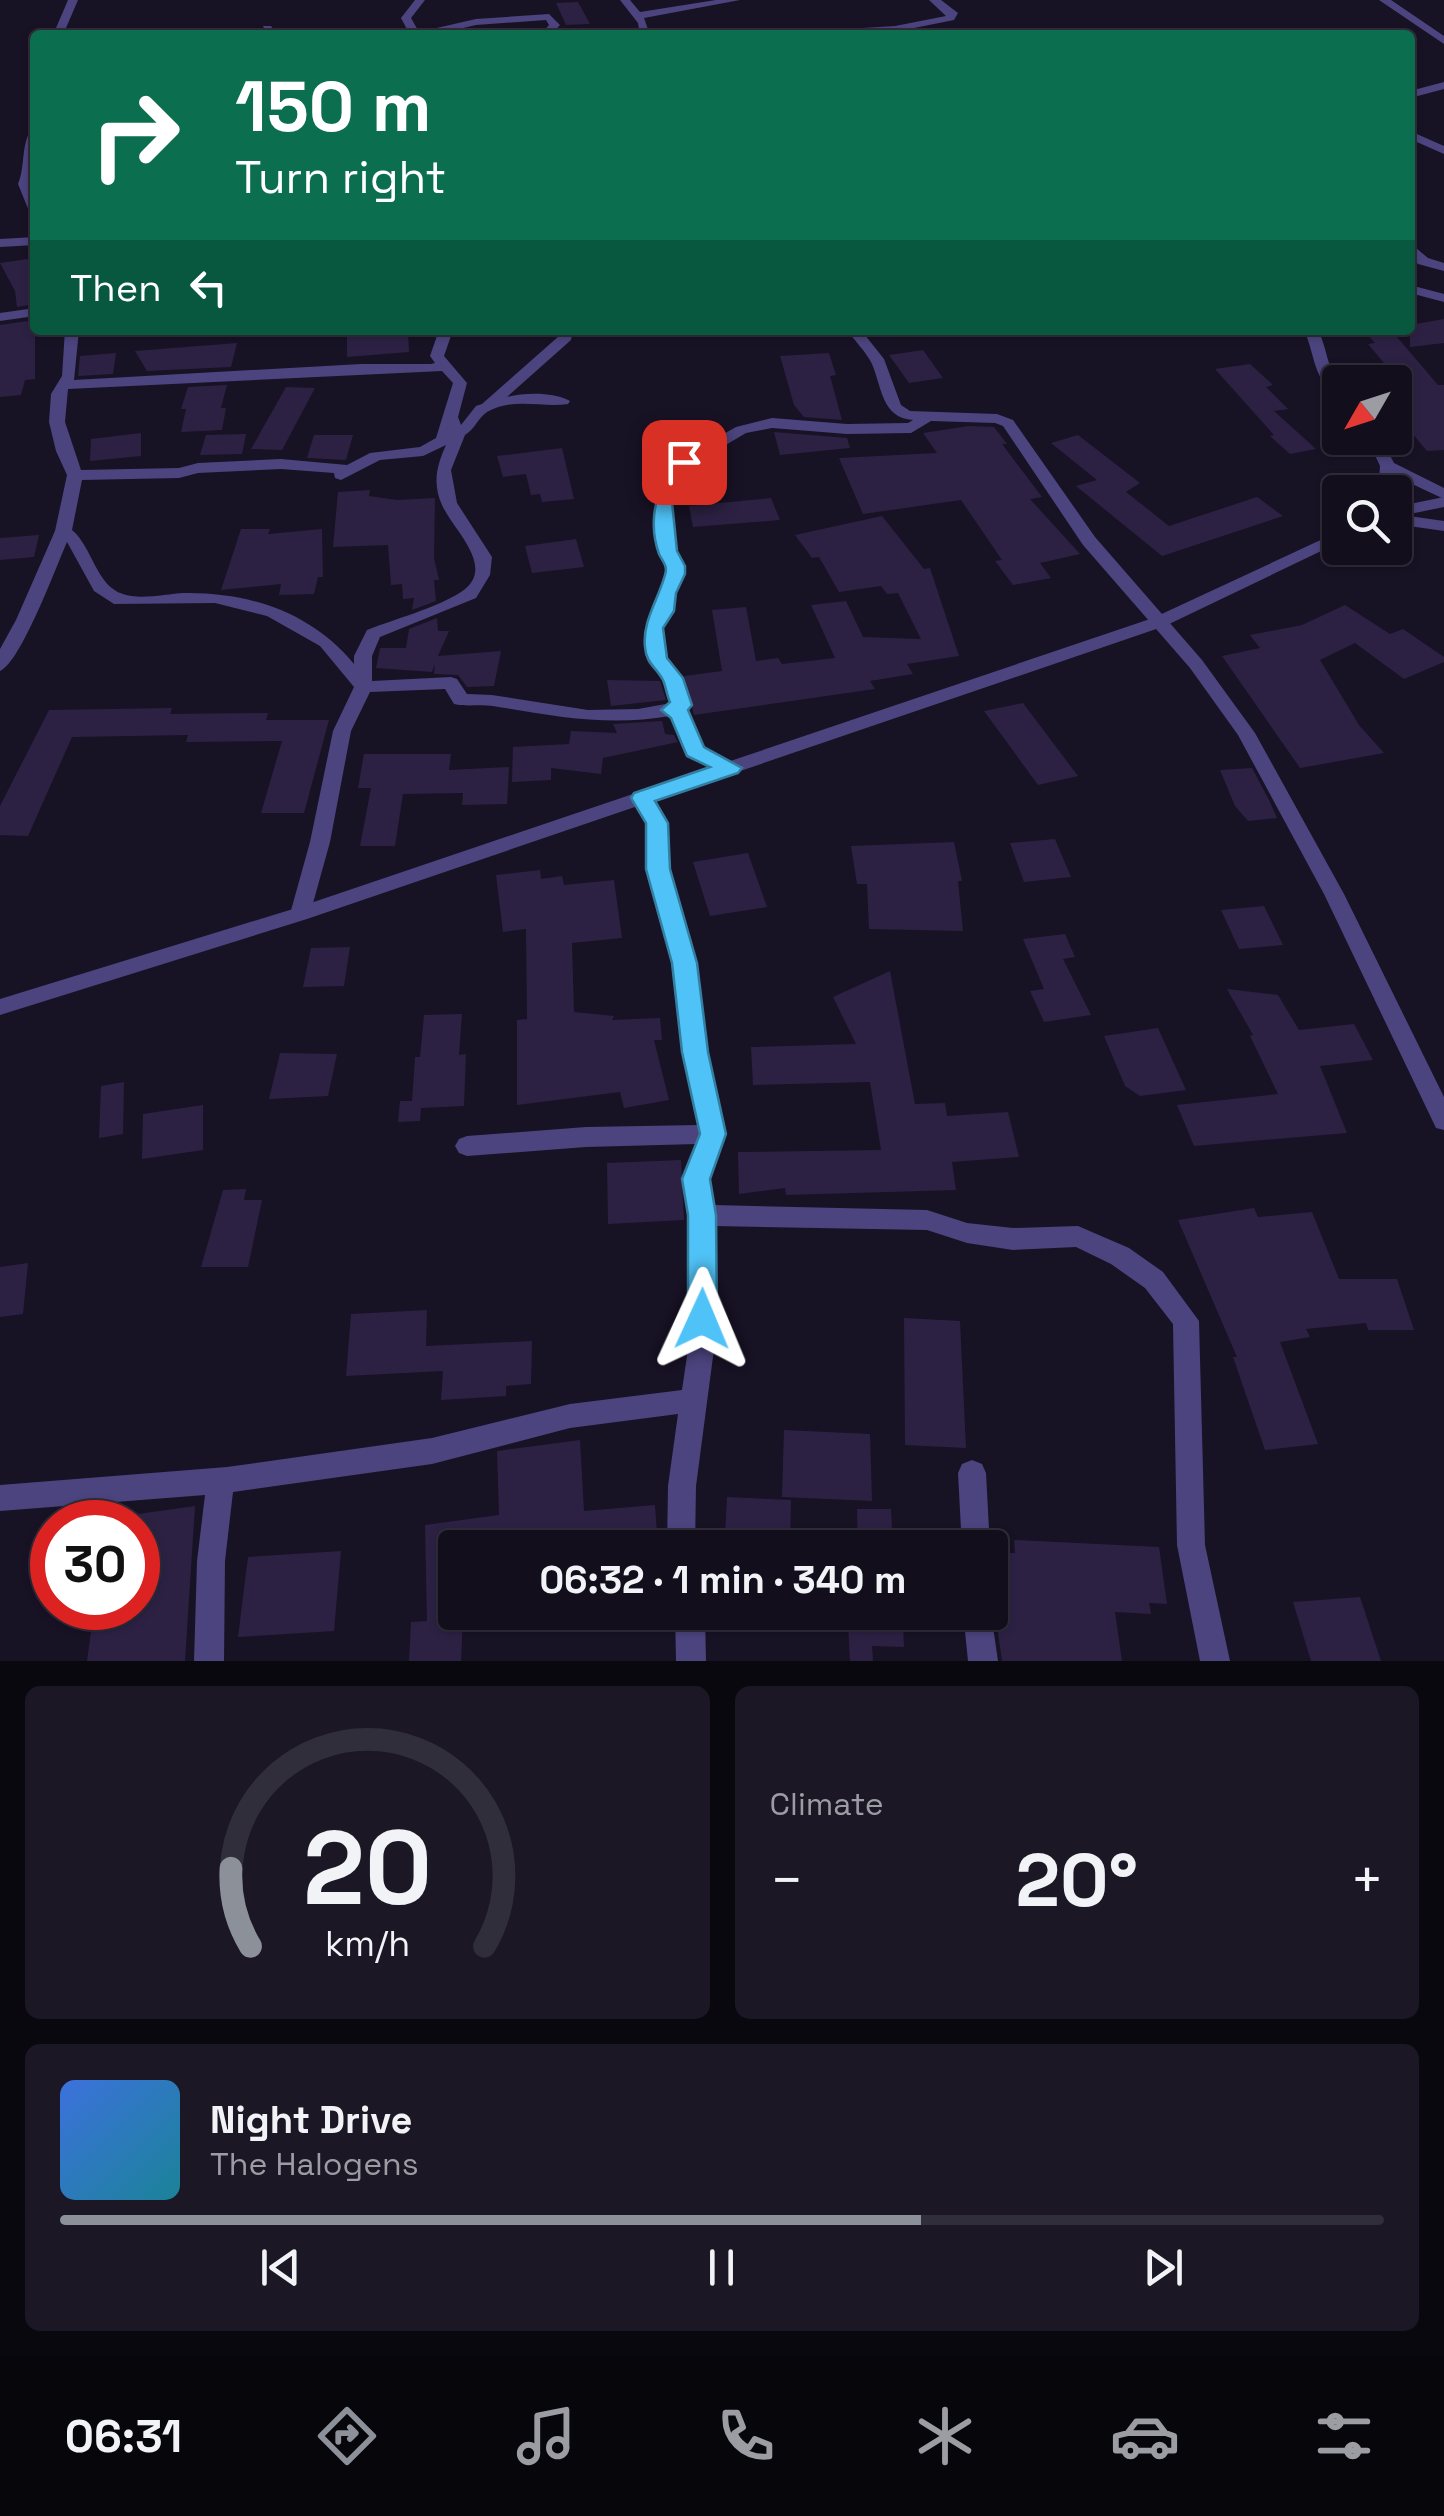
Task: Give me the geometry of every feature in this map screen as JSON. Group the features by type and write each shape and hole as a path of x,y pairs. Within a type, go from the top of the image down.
{"street":[{"path":"60,30 73,0"},
{"path":"414,30 406,18 420,0"},
{"path":"625,0 643,30"},
{"path":"636,16 735,0"},
{"path":"907,30 950,18 953,14 934,0"},
{"path":"1384,0 1444,42"},
{"path":"440,30 476,22 550,17 555,25 550,30"},
{"path":"1415,94 1444,85"},
{"path":"1415,137 1444,150"},
{"path":"30,174 24,184 30,199"},
{"path":"0,243 30,241"},
{"path":"1415,252 1423,261 1444,268"},
{"path":"1415,290 1444,298"},
{"path":"0,318 30,313"},
{"path":"0,665 25,620 63,531 75,475 57,422 58,394 69,376 72,335"},
{"path":"75,475 179,473 198,468 281,464 345,472 376,456 432,448 443,441 454,424 460,383 437,356 444,335"},
{"path":"488,407 566,335"},
{"path":"858,335 877,360 894,406 906,415 998,418 1008,422 1089,540 1196,664 1246,733 1328,883 1444,1120"},
{"path":"1313,335 1321,351 1322,372"},
{"path":"64,385 333,372 356,366 425,370 445,366"},
{"path":"454,424 465,430 481,408 520,398 562,401"},
{"path":"363,687 451,683 461,700 489,696 536,710 613,718 671,710 681,705 672,678 656,660 653,628 664,611 676,566 668,551 662,502 684,462 741,430 772,423 847,430 911,428 928,417"},
{"path":"300,914 320,842 342,731 363,687 363,656 373,634 470,594 482,575 484,557 449,503 443,470 458,436 454,424"},
{"path":"1382,455 1387,475"},
{"path":"1388,466 1444,494"},
{"path":"1412,511 1444,502"},
{"path":"1412,519 1444,526"},
{"path":"63,531 74,540 100,587 120,600 215,598 273,612 326,642 363,687"},
{"path":"2,1004 300,914 1159,622 1322,545"},
{"path":"671,710 680,714 695,751 731,768"},
{"path":"642,798 657,823 658,869 685,963 695,1052 713,1134 696,1179 702,1215 704,1288 696,1400 682,1486 681,1530"},
{"path":"467,1146 586,1137 713,1134"},
{"path":"702,1215 927,1220 967,1233 1013,1239 1078,1236 1154,1280 1186,1321 1191,1545 1215,1661"},
{"path":"0,1498 220,1481 432,1451 570,1416 696,1400"},
{"path":"972,1473 975,1530"},
{"path":"209,1661 211,1561 220,1481"},
{"path":"691,1630 692,1661"},
{"path":"979,1630 982,1661"}],"building":[{"path":"578,2 590,24 566,25 556,3"},
{"path":"30,259 30,305 17,307 15,291 0,263"},
{"path":"1444,319 1444,343 1410,347 1415,324"},
{"path":"30,321 30,335 35,335 35,379 25,380 21,395 0,397 0,325"},
{"path":"408,335 409,352 347,357 347,336"},
{"path":"1368,335 1395,335 1438,385 1444,385 1444,450 1427,451 1412,433 1412,365 1386,365 1368,344 1375,343"},
{"path":"237,343 231,367 147,371 135,351"},
{"path":"923,350 943,378 909,383 889,355"},
{"path":"116,353 113,374 78,376 80,356"},
{"path":"829,353 836,375 830,376 842,420 804,417 794,405 780,356"},
{"path":"1250,364 1273,385 1266,387 1288,409 1274,411 1316,449 1290,454 1270,436 1274,435 1215,369"},
{"path":"227,385 221,408 226,408 222,430 181,432 186,409 181,409 188,387"},
{"path":"286,387 315,388 282,450 251,449"},
{"path":"969,426 994,427 1007,444 1002,444 1042,497 1030,499 1080,554 1040,563 1051,578 1013,585 995,561 1002,560 961,500 863,514 839,458 937,453 923,433"},
{"path":"774,432 847,438 850,448 780,455"},
{"path":"141,433 141,456 90,461 91,439"},
{"path":"246,434 242,454 200,455 206,435"},
{"path":"314,435 353,435 346,460 307,458"},
{"path":"1078,435 1140,483 1126,492 1169,526 1257,497 1283,516 1162,556 1076,486 1097,480 1051,443"},
{"path":"562,448 574,499 542,502 540,494 531,495 526,474 503,477 497,456"},
{"path":"370,490 369,496 397,500 435,498 434,558 439,580 434,580 436,601 412,610 414,598 403,599 402,584 391,585 388,545 333,547 338,492"},
{"path":"771,498 780,520 693,527 689,506"},
{"path":"882,516 924,569 930,568 959,656 907,664 913,674 870,681 875,689 694,715 684,676 722,671 712,610 746,607 756,661 778,658 782,664 835,658 811,605 846,601 863,637 921,639 898,593 887,594 881,586 839,592 819,557 812,558 795,535"},
{"path":"241,529 270,529 268,534 322,529 323,577 318,577 314,594 279,595 281,584 221,590"},
{"path":"39,535 34,557 0,560 0,538"},
{"path":"576,539 584,567 532,573 525,546"},
{"path":"1345,605 1390,634 1403,629 1444,657 1444,662 1404,679 1355,643 1320,660 1359,725 1384,753 1300,768 1222,656 1260,648 1250,635 1302,625"},
{"path":"437,618 438,631 449,631 438,656 501,651 494,686 467,687 458,675 434,674 435,664 432,672 376,668 380,648 406,648 409,629"},
{"path":"607,680 660,681 666,700 611,706"},
{"path":"1023,703 1078,776 1038,785 984,711"},
{"path":"172,708 170,714 268,713 266,720 329,720 304,813 261,813 282,741 186,742 188,735 72,737 28,836 0,835 0,806 49,710"},
{"path":"662,721 665,734 674,735 678,742 603,758 601,774 551,768 551,780 512,782 513,747 569,744 571,731 617,733 613,724"},
{"path":"364,754 451,754 449,770 509,767 507,804 462,805 463,793 403,794 395,846 360,846 371,788 358,788"},
{"path":"1252,768 1277,818 1248,821 1235,806 1220,770"},
{"path":"1055,839 1071,877 1024,882 1010,843"},
{"path":"954,842 962,881 958,881 963,931 869,929 867,884 857,884 851,846"},
{"path":"748,853 767,907 710,916 693,862"},
{"path":"540,870 541,879 562,876 564,885 614,880 622,938 572,943 574,1012 614,1016 612,1020 660,1018 662,1040 654,1040 669,1100 624,1108 620,1092 517,1105 517,1020 527,1019 526,929 503,932 496,875"},
{"path":"1264,906 1283,945 1239,949 1221,910"},
{"path":"1065,934 1075,957 1063,959 1091,1015 1044,1022 1030,991 1044,989 1023,939"},
{"path":"350,947 344,986 303,987 311,948"},
{"path":"890,971 915,1104 945,1103 947,1116 1008,1112 1019,1157 952,1162 956,1190 786,1195 785,1188 739,1194 738,1152 881,1150 870,1082 753,1085 751,1047 856,1044 833,997"},
{"path":"1227,989 1278,995 1299,1030 1354,1024 1373,1060 1320,1066 1347,1133 1194,1146 1177,1105 1278,1094 1250,1036 1253,1035"},
{"path":"462,1014 459,1055 466,1054 464,1106 421,1108 420,1121 398,1122 400,1101 412,1101 415,1057 420,1057 424,1015"},
{"path":"1158,1028 1186,1090 1140,1096 1125,1086 1104,1036"},
{"path":"280,1053 337,1054 328,1096 269,1099"},
{"path":"124,1082 123,1134 99,1138 101,1086"},
{"path":"203,1105 203,1150 142,1159 143,1114"},
{"path":"681,1160 684,1220 608,1224 607,1163"},
{"path":"246,1189 244,1200 262,1200 248,1267 201,1267 223,1190"},
{"path":"1254,1208 1258,1217 1312,1212 1339,1279 1397,1279 1414,1330 1368,1330 1366,1323 1306,1329 1310,1337 1280,1342 1318,1444 1265,1450 1233,1357 1237,1357 1178,1220"},
{"path":"28,1263 23,1314 0,1317 0,1267"},
{"path":"427,1310 426,1346 532,1341 531,1384 506,1386 506,1396 441,1400 443,1371 346,1376 351,1314"},
{"path":"904,1318 960,1321 966,1448 905,1445"},
{"path":"784,1430 870,1434 872,1501 782,1497"},
{"path":"580,1440 584,1511 655,1505 657,1530 438,1530 438,1630 462,1630 461,1661 409,1661 411,1622 427,1621 425,1525 499,1515 497,1451"},
{"path":"727,1497 791,1500 790,1530 725,1530"},
{"path":"195,1506 185,1661 87,1661 91,1630 160,1630 160,1511"},
{"path":"857,1509 891,1509 892,1530 858,1530"},
{"path":"1014,1540 1159,1547 1167,1604 1149,1603 1151,1614 1115,1612 1122,1661 1002,1661 998,1630 1008,1630 1008,1553 1015,1553"},
{"path":"341,1551 334,1631 238,1637 248,1557"},
{"path":"1360,1597 1381,1661 1311,1661 1293,1602"},
{"path":"848,1630 903,1630 904,1647 872,1646 873,1661 850,1661"}],"route":[{"path":"684,462 662,502 668,551 676,566 664,611 653,628 656,660 672,678 681,705 671,710 680,714 695,751 731,768 642,798 657,823 658,869 685,963 692,997 695,1052 713,1134 696,1179 702,1215 702,1319"}]}
